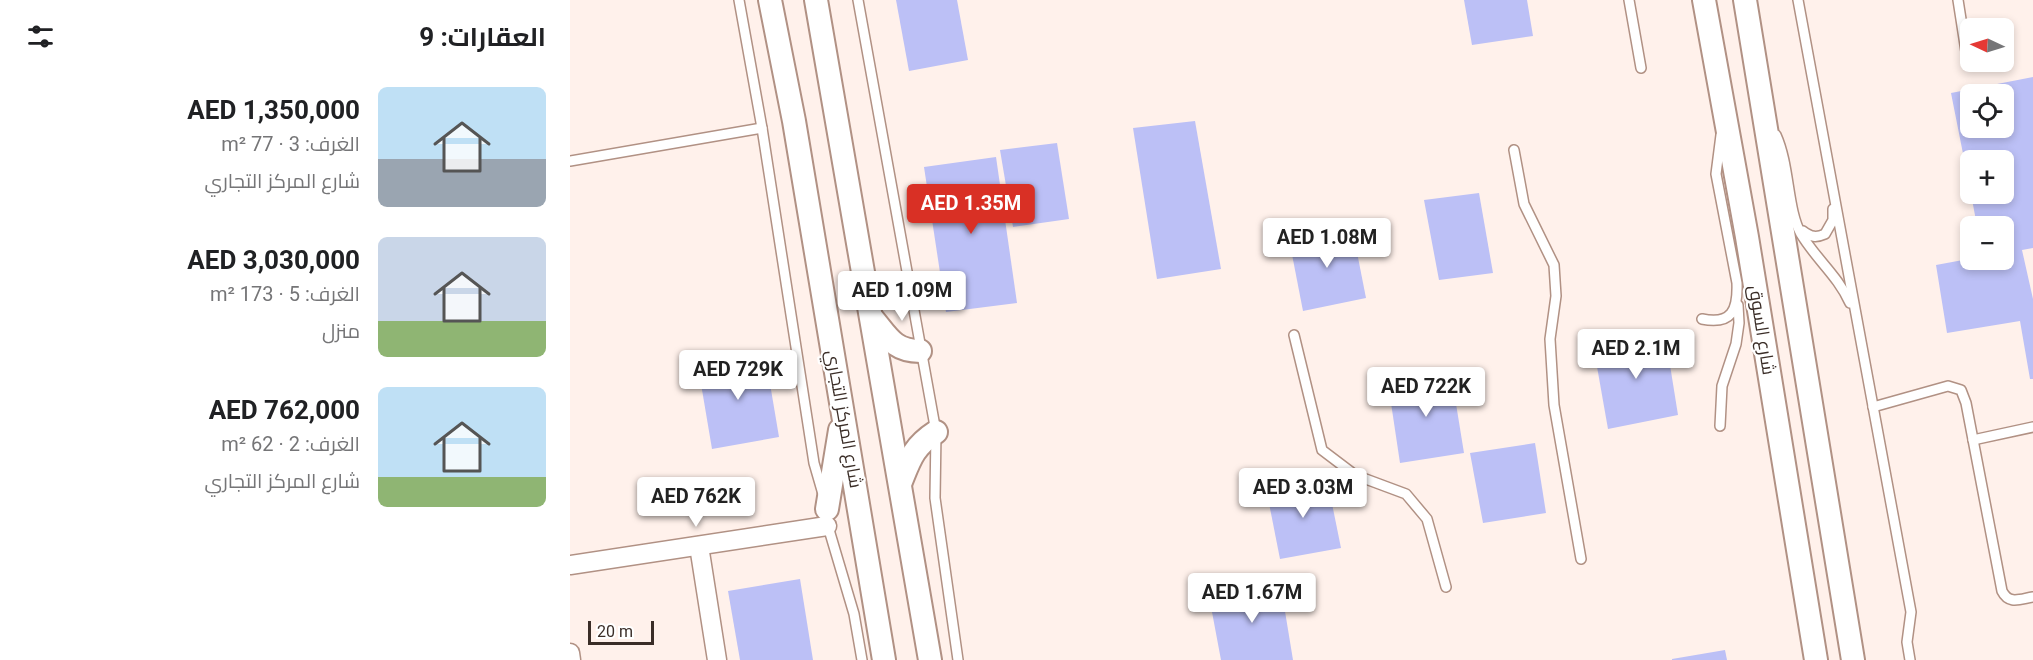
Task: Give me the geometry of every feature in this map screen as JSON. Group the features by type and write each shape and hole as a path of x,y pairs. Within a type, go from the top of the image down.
{"street":[{"name":"شارع المركز التجاري","path":"770,0 794,121 884,660"},
{"path":"816,0 930,660"},
{"name":"شارع السوق","path":"1704,0 1816,660"},
{"name":"شارع السوق","path":"1745,0 1853,660"},
{"path":"871,317 895,345 906,351 920,351"},
{"path":"570,565 699,546 827,517 843,414"},
{"path":"899,485 911,455 920,442 936,432"},
{"path":"699,546 717,660"},
{"path":"570,653 571,660"}],"lane":[{"path":"739,0 762,128 814,463 854,614 862,660"},
{"path":"858,0 936,432 934,498 958,660"},
{"path":"1629,0 1641,68"},
{"path":"1798,0 1911,612 1907,642 1910,660"},
{"path":"1958,0 1961,18"},
{"path":"1763,108 1783,152 1794,218 1802,234 1845,292 1857,319"},
{"path":"1720,426 1722,386 1736,344 1739,323 1737,283 1716,174 1725,114"},
{"path":"570,161 762,128"},
{"path":"1514,150 1524,204 1554,266 1556,296 1550,339 1554,405 1581,559"},
{"path":"1794,218 1803,231 1810,236 1817,237 1825,234 1833,220 1833,192"},
{"path":"1702,319 1715,322 1726,319 1733,312 1738,299"},
{"path":"1294,335 1322,450 1355,475 1406,494 1427,519 1446,586"},
{"path":"1873,407 1948,386 1961,390 2002,591 2010,601 2033,597"},
{"path":"1972,440 2033,427"}],"building":[{"path":"896,0 957,0 968,60 909,71"},
{"path":"1464,0 1527,0 1533,36 1472,45"},
{"path":"2033,77 2033,248 2022,250 2033,299 2033,379 2030,379 2020,321 1947,333 1936,265 1960,261 1960,270 2014,270 2014,216 1975,216 1973,204 2014,204 2014,150 1962,150 1951,93 1960,91 1960,138 2014,138 2014,84 1997,84"},
{"path":"1195,121 1221,269 1157,279 1133,128"},
{"path":"1057,143 1069,219 1013,227 1000,150"},
{"path":"996,157 1017,303 946,312 924,167"},
{"path":"1479,193 1493,273 1439,280 1424,200"},
{"path":"1352,227 1366,298 1303,311 1289,239"},
{"path":"1665,334 1678,415 1608,429 1593,344"},
{"path":"765,354 779,437 712,449 698,366"},
{"path":"1451,373 1464,453 1400,463 1388,383"},
{"path":"1535,443 1546,513 1483,523 1470,453"},
{"path":"1327,479 1341,548 1280,559 1266,488"},
{"path":"800,579 813,660 740,660 728,591"},
{"path":"1280,581 1293,660 1221,660 1209,596"},
{"path":"1725,650 1727,660 1672,660 1672,659"}]}
